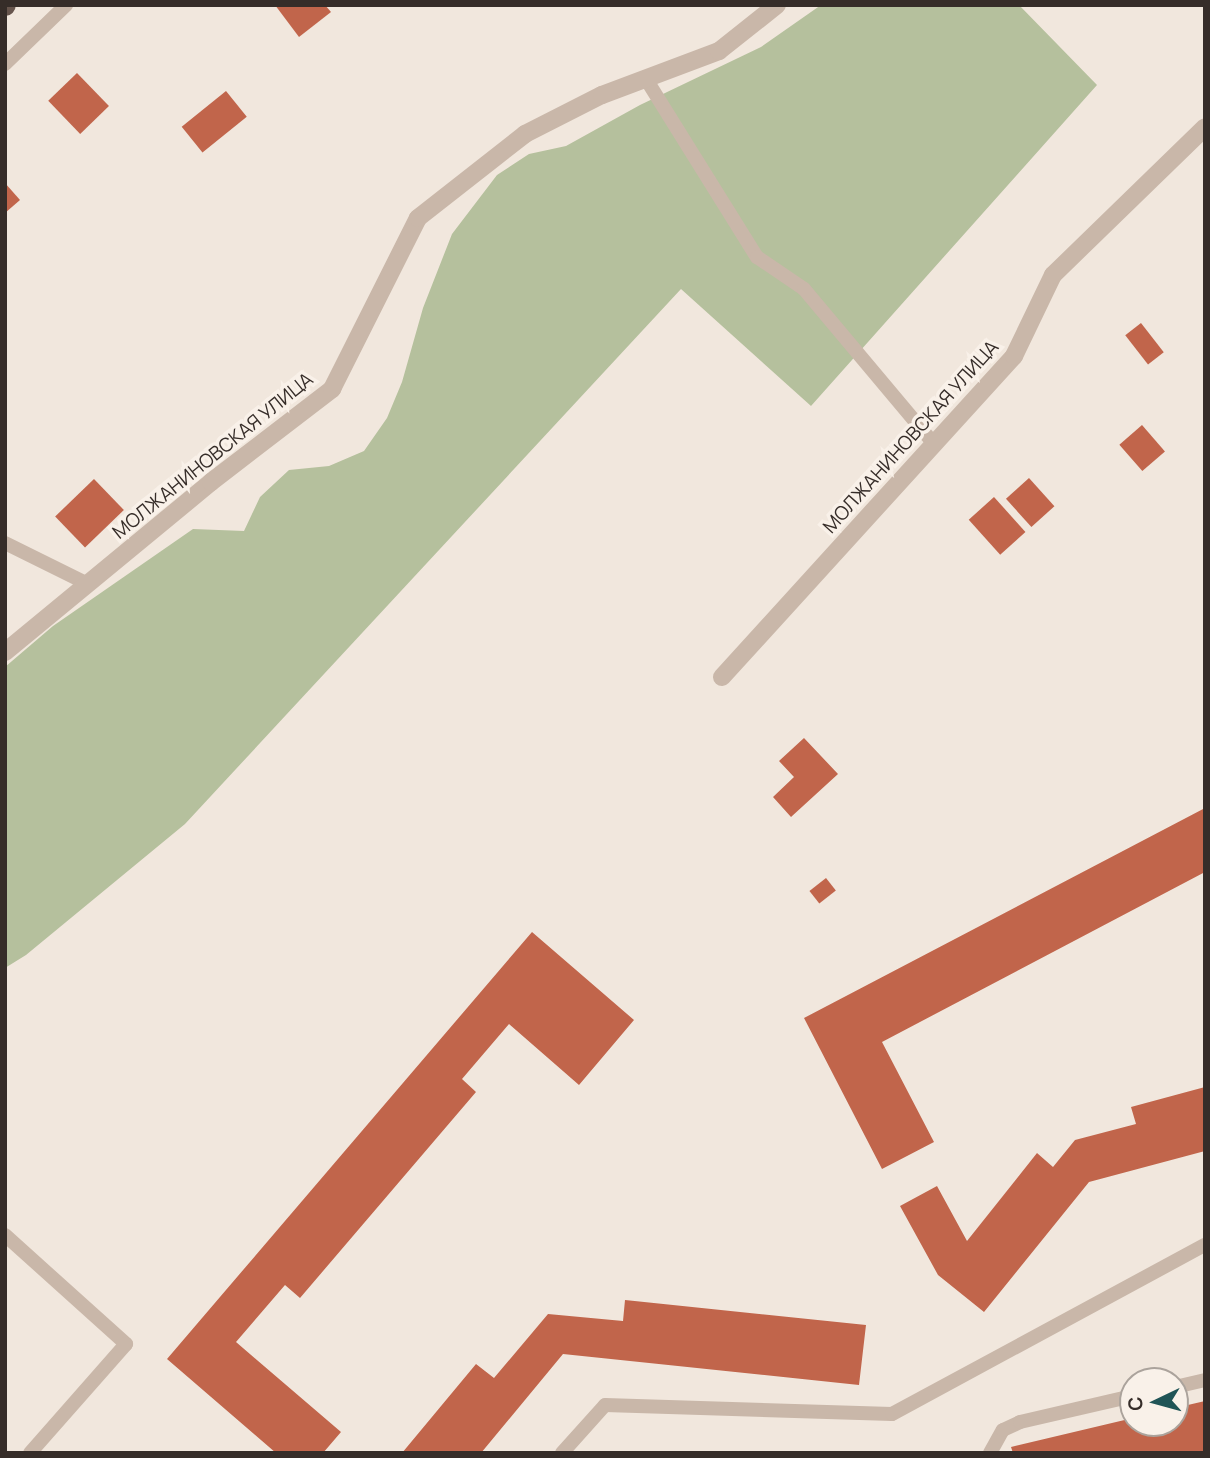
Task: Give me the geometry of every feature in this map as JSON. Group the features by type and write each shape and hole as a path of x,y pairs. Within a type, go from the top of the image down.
{"street":[{"name":"МОЛЖАНИНОВСКАЯ УЛИЦА","path":"5,653 211,482 332,389 418,218 524,135 602,95 719,51 777,5"},
{"name":"МОЛЖАНИНОВСКАЯ УЛИЦА","path":"722,677 1014,356 1053,275 1205,127"}],"lane":[{"path":"5,64 66,5"},
{"path":"646,79 757,257 804,289 934,444"},
{"path":"5,543 88,584"},
{"path":"5,1235 126,1344 30,1453"},
{"path":"562,1453 605,1405 892,1414 1205,1245"},
{"path":"990,1453 1003,1430 1020,1422 1119,1399"}],"green space":[{"path":"821,5 1019,5 1097,85 811,406 681,289 185,824 26,955 5,968 5,667 53,626 193,529 244,531 260,497 289,470 329,466 364,451 387,418 402,382 423,308 452,234 497,175 529,154 566,146 640,105 761,47"}],"building":[{"path":"275,5 325,5 331,12 299,37"},
{"path":"77,73 109,106 80,134 48,101"},
{"path":"226,91 247,117 202,153 182,127"},
{"path":"5,183 20,200 5,213"},
{"path":"1141,323 1164,352 1148,364 1125,335"},
{"path":"1142,425 1165,451 1142,471 1119,445"},
{"path":"1029,478 1054,506 1031,527 1006,499"},
{"path":"94,479 124,510 85,547 55,517"},
{"path":"994,497 1025,532 1000,555 969,520"},
{"path":"804,738 838,774 791,817 773,797 794,777 779,761"},
{"path":"1205,808 1205,872 882,1042 934,1142 882,1169 804,1018"},
{"path":"826,878 836,891 819,904 809,891"},
{"path":"532,932 634,1020 579,1085 509,1024 462,1079 476,1092 300,1298 285,1285 236,1342 341,1432 323,1453 276,1453 167,1359"},
{"path":"1205,1087 1205,1151 1089,1182 984,1312 938,1275 900,1206 937,1186 967,1241 1037,1153 1053,1167 1075,1140 1136,1124 1131,1107"},
{"path":"625,1300 866,1325 859,1385 563,1354 481,1453 402,1453 476,1364 494,1378 548,1314 623,1321"},
{"path":"1205,1401 1205,1453 1013,1453 1011,1447 1119,1421 1119,1437 1189,1437 1189,1405"}]}
